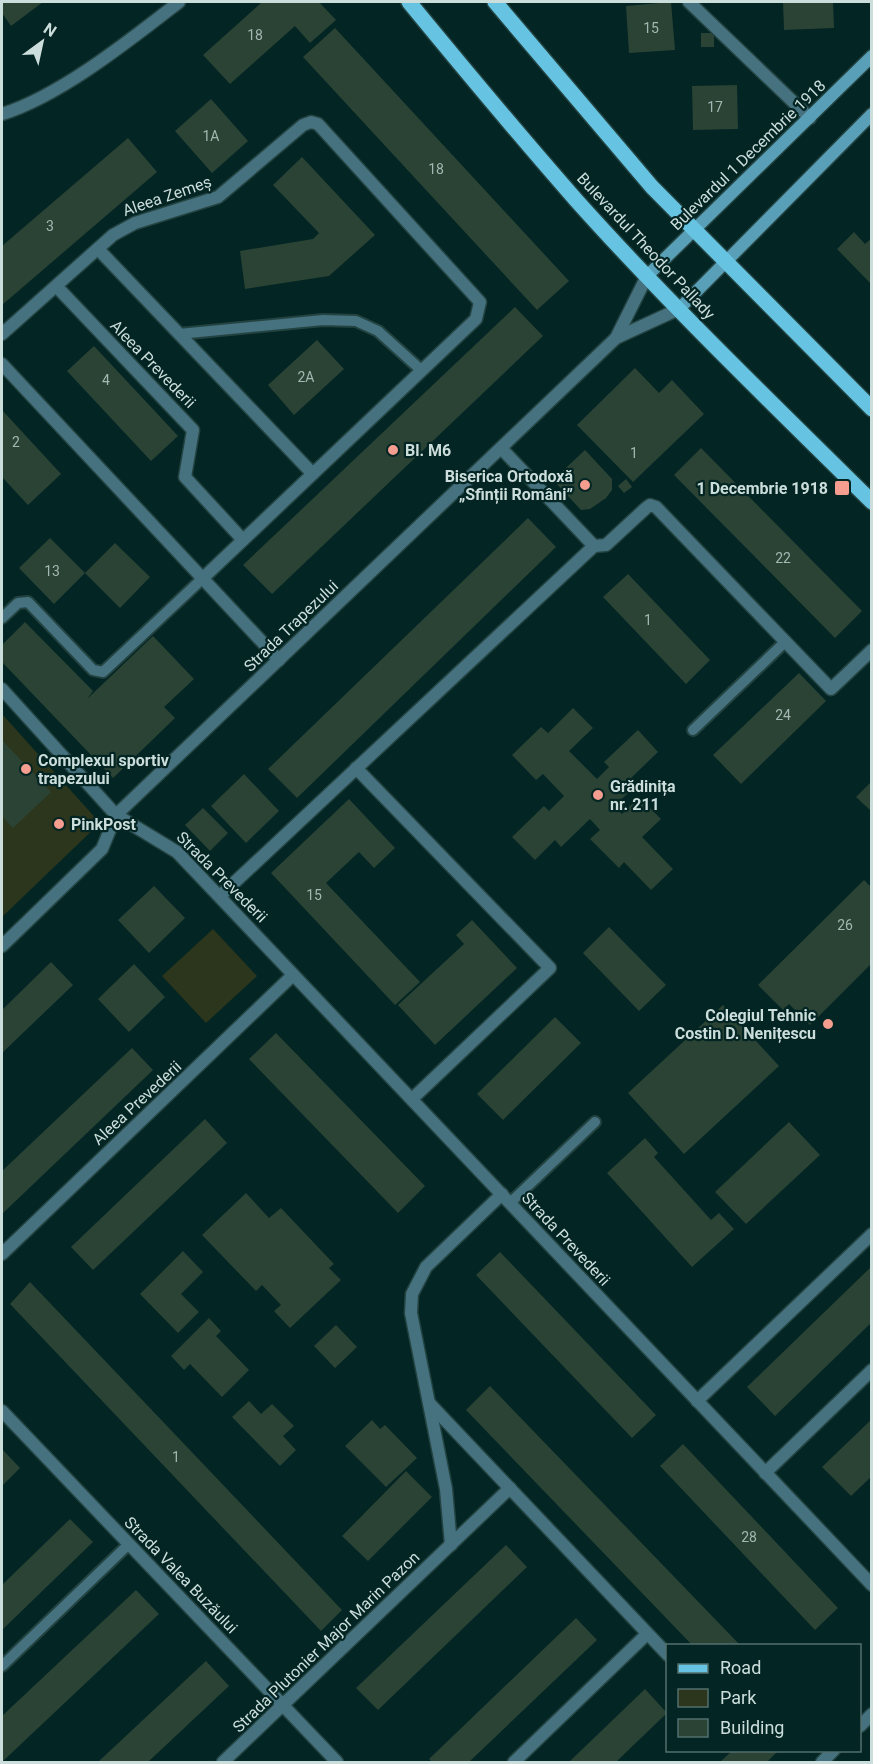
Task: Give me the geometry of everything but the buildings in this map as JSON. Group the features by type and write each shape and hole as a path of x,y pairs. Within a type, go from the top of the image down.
{"main road":[{"name":"Bulevardul Theodor Pallady","path":"409,2 504,117 647,276 872,502"},
{"path":"495,2 613,143 693,231 872,409"},
{"name":"Bulevardul 1 Decembrie 1918","path":"647,276 872,56"},
{"path":"679,309 872,114"}],"street":[{"path":"2,114 23,107 56,89 179,2"},
{"path":"689,2 810,118"},
{"name":"Aleea Zemeș","path":"2,334 124,227 218,197 303,125 311,122 318,124 480,302 476,319 422,370"},
{"path":"98,249 312,473"},
{"name":"Strada Trapezului","path":"616,338 647,276"},
{"name":"Aleea Prevederii","path":"57,287 193,430 185,477 243,540"},
{"name":"Strada Trapezului","path":"2,946 102,849 116,815 616,338 679,309"},
{"path":"2,364 279,660"},
{"path":"202,579 422,370"},
{"path":"501,448 594,546"},
{"path":"220,896 594,546 606,545 650,506 656,507 831,689 872,650"},
{"name":"Strada Prevederii","path":"2,689 116,815 170,846 220,896 872,1585"},
{"path":"356,768 550,968 412,1099"},
{"name":"Aleea Prevederii","path":"2,1254 293,975"},
{"path":"451,1545 446,1489 411,1313 415,1288 426,1267 506,1198"},
{"path":"697,1401 872,1234"},
{"path":"765,1473 872,1370"},
{"path":"428,1402 666,1653"},
{"name":"Strada Valea Buzăului","path":"2,1411 337,1762"},
{"name":"Strada Plutonier Major Marin Pazon","path":"223,1762 510,1488"},
{"path":"514,1762 647,1634"},
{"path":"861,1725 872,1714"}],"lane":[{"path":"179,334 323,320 356,321 378,332 422,370"},
{"path":"2,618 18,603 28,602 93,670 103,672 202,579"},
{"path":"693,730 785,642"},
{"path":"506,1198 595,1122"},
{"path":"2,1666 129,1544"}],"green space":[{"name":"Complexul sportiv trapezului","path":"2,714 100,823 2,917"},
{"path":"213,929 257,976 206,1023 162,976"}],"place":[{"name":"Bl. M6","path":"393,450"},
{"name":"Biserica Ortodoxă „Sfinții Români”","path":"585,485"},
{"name":"1 Decembrie 1918","path":"842,488"},
{"name":"Complexul sportiv trapezului","path":"26,769"},
{"name":"Grădinița nr. 211","path":"598,795"},
{"name":"PinkPost","path":"59,824"},
{"name":"Colegiul Tehnic Costin D. Nenițescu","path":"828,1024"}]}
